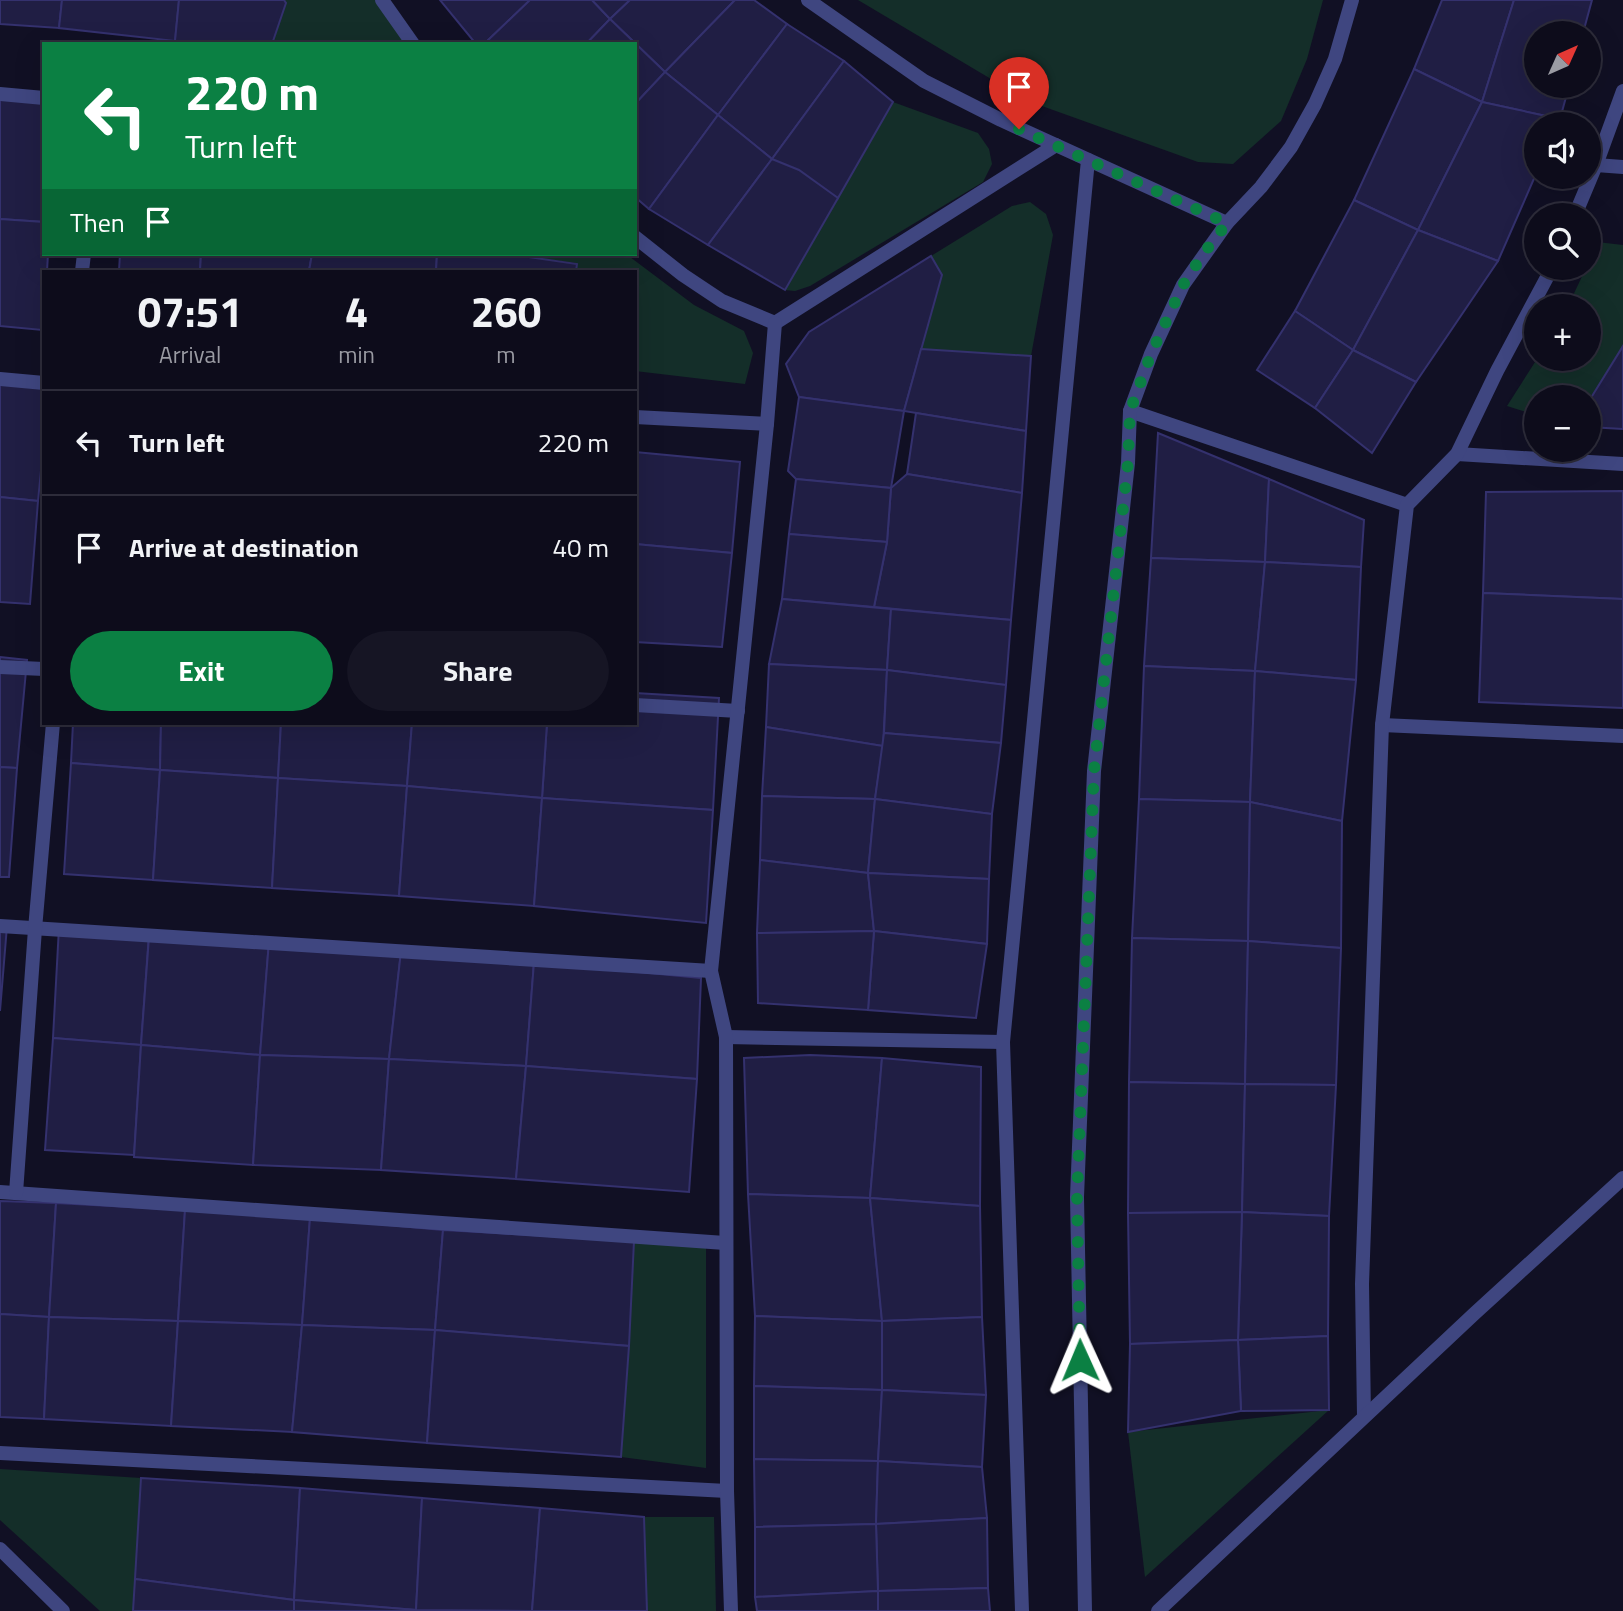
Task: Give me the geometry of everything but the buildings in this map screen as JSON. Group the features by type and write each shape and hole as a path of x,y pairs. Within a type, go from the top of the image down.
{"street":[{"path":"382,0 412,42"},
{"path":"808,0 924,81 1001,120 1227,223"},
{"path":"1084,1611 1077,1197 1094,771 1128,463 1130,411 1151,354 1177,296 1204,253 1227,223 1261,187 1291,147 1309,115 1335,59 1352,0"},
{"path":"1601,151 1623,91"},
{"path":"0,94 42,98"},
{"path":"775,323 1056,145"},
{"path":"1022,1611 1003,1042 1088,160"},
{"path":"1601,165 1623,167"},
{"path":"637,239 722,302 775,323"},
{"path":"1364,1416 1362,1284 1382,725 1407,505 1457,454 1546,280"},
{"path":"731,1611 727,1491 726,1037 711,971 775,323"},
{"path":"0,379 42,383"},
{"path":"1130,411 1407,505"},
{"path":"637,417 767,424"},
{"path":"1457,454 1623,464"},
{"path":"0,667 42,669"},
{"path":"637,705 738,711"},
{"path":"16,1194 53,725"},
{"path":"1382,725 1623,736"},
{"path":"0,926 711,971"},
{"path":"726,1037 1003,1042"},
{"path":"1158,1611 1364,1416 1623,1178"},
{"path":"0,1192 725,1243"},
{"path":"0,1453 727,1491"},
{"path":"0,1549 63,1611"}],"green space":[{"path":"284,0 382,0 405,42 273,42 286,3"},
{"path":"858,0 1323,0 1307,59 1281,121 1233,164 1198,162 1028,101"},
{"path":"893,102 978,133 989,149 992,164 983,182 810,286 795,291 785,290"},
{"path":"1030,202 1046,214 1053,235 1031,356 921,349 942,275 931,256 1012,206"},
{"path":"1601,242 1623,245 1623,346 1599,385 1524,385 1524,411 1507,406 1529,371 1601,371 1601,294 1574,294 1580,280 1601,280"},
{"path":"523,256 629,256 694,305 744,331 753,353 745,384 637,371 637,270 576,270 576,263"},
{"path":"634,1241 706,1244 706,1468 621,1457"},
{"path":"1329,1410 1145,1577 1128,1432"},
{"path":"0,1469 141,1478 133,1611 100,1611 0,1520"},
{"path":"644,1517 714,1517 716,1611 647,1611"}],"route":[{"path":"1019,129 1227,223 1183,285 1165,319 1130,411 1128,463 1094,771 1077,1197 1080,1360"}]}
